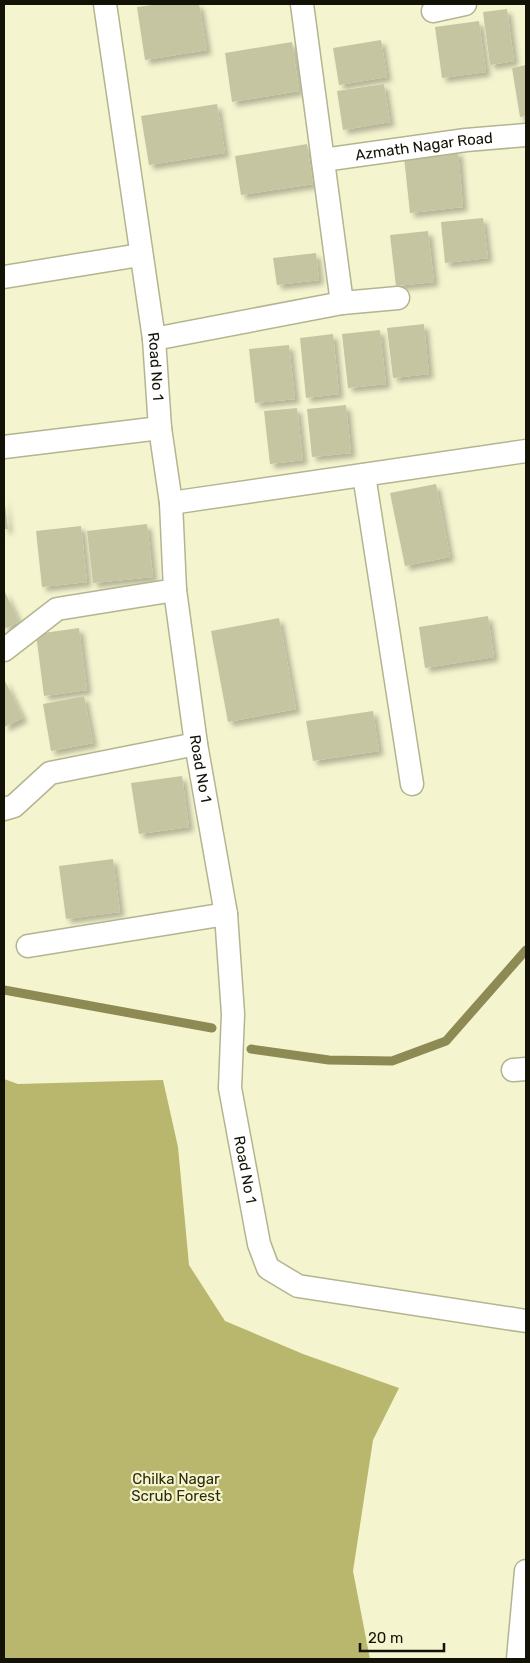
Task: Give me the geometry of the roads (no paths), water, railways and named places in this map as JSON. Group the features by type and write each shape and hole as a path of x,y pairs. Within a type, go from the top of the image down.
{"street":[{"name":"Road No 1","path":"105,4 140,255 154,339 160,428 171,503 175,590 196,744 226,914 233,1014 230,1088 258,1244 268,1268 298,1286 526,1321"},
{"path":"302,4 342,303"},
{"path":"433,11 465,4"},
{"name":"Azmath Nagar Road","path":"323,160 466,140 526,135"},
{"path":"4,277 140,255"},
{"path":"154,339 342,303 398,298"},
{"path":"4,447 160,428"},
{"path":"171,503 526,451"},
{"path":"364,474 412,784"},
{"path":"4,650 57,609 175,590"},
{"path":"4,809 14,806 50,773 196,744"},
{"path":"28,946 226,914"},
{"path":"518,1659 526,1571"}],"waterway":[{"path":"251,1049 329,1060 392,1061 446,1041 526,950"},
{"path":"4,990 212,1028"}],"park label":[{"name":"Chilka Nagar Scrub Forest","path":"176,1488"}]}
